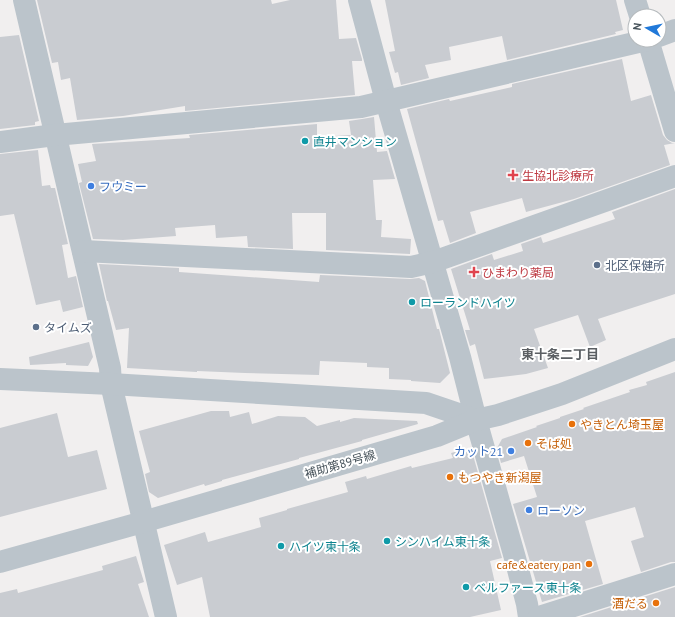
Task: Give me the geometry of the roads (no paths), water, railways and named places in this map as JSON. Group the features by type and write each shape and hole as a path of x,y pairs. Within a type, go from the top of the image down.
{"street":[{"path":"24,0 110,368 111,384 166,617"},
{"path":"358,0 460,357 515,558 529,617"},
{"path":"0,142 55,135 361,107 627,45"},
{"path":"649,48 675,131"},
{"path":"83,251 411,268 433,262 675,176"},
{"name":"補助第89号線","path":"0,562 437,436 476,420 562,394 675,349"},
{"path":"0,380 111,384 426,403 476,420"},
{"path":"538,617 675,574"}],"place":[{"name":"直井マンション","path":"305,141"},
{"name":"生協北診療所","path":"513,175"},
{"name":"フウミー","path":"91,186"},
{"name":"北区保健所","path":"597,265"},
{"name":"ひまわり薬局","path":"474,272"},
{"name":"ローランドハイツ","path":"412,302"},
{"name":"タイムズ","path":"36,327"},
{"name":"やきとん埼玉屋","path":"572,424"},
{"name":"そば処","path":"528,443"},
{"name":"カット21","path":"511,451"},
{"name":"もつやき新潟屋","path":"450,477"},
{"name":"ローソン","path":"529,510"},
{"name":"シンハイム東十条","path":"387,541"},
{"name":"ハイツ東十条","path":"281,546"},
{"name":"cafe&eatery pan","path":"589,564"},
{"name":"ベルファース東十条","path":"466,587"},
{"name":"酒だる","path":"656,603"}],"district":[{"name":"東十条二丁目","path":"560,354"}]}
